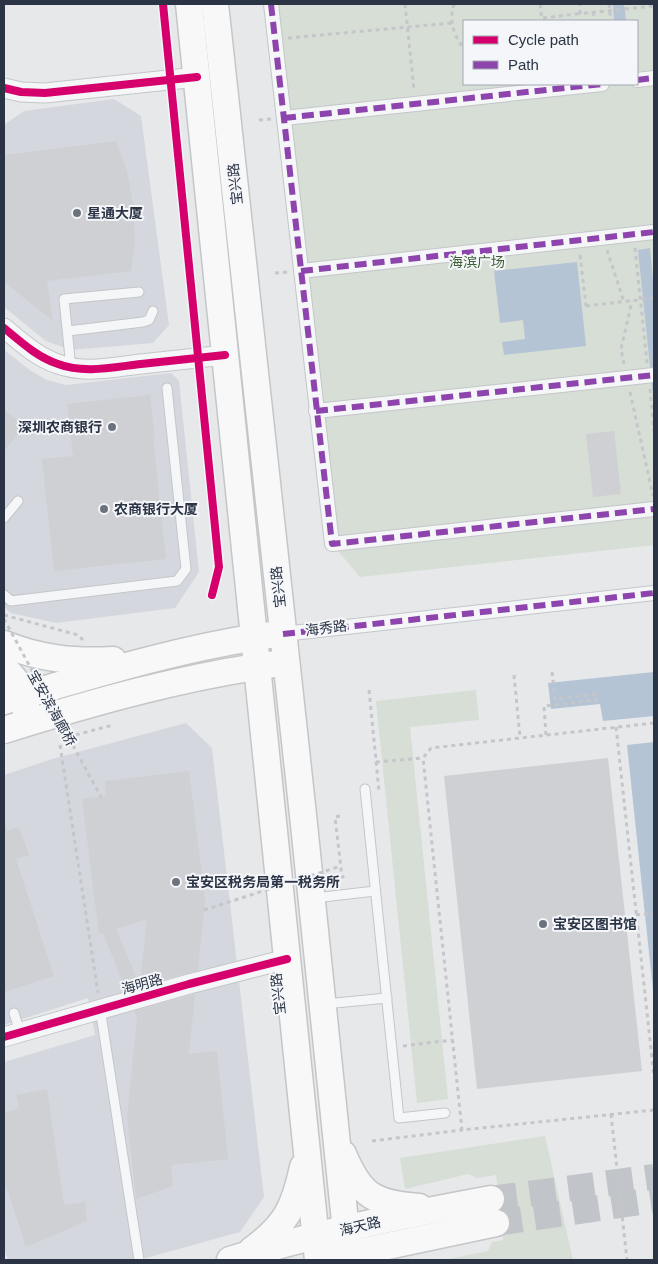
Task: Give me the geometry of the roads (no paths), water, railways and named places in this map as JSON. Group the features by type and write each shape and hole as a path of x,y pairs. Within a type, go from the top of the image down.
{"main road":[{"name":"宝兴路","path":"189,4 319,1252"},
{"name":"宝兴路","path":"215,4 348,1248"},
{"name":"海秀路","path":"11,701 215,644 283,634"},
{"path":"4,644 35,656 66,660 164,658"},
{"path":"14,727 128,694 218,672 286,662"},
{"path":"4,668 12,675 11,701 26,709 14,727"},
{"path":"337,1141 350,1172 362,1189 370,1196 440,1221"},
{"path":"237,1258 266,1240 286,1218 297,1192 307,1147"},
{"name":"海天路","path":"237,1258 348,1248 440,1221 493,1211"},
{"path":"393,1260 440,1221"}],"street":[{"path":"271,4 332,544 654,509"},
{"path":"4,88 21,92 45,93 197,77"},
{"path":"638,80 654,78"},
{"path":"284,118 593,85"},
{"path":"301,271 654,232"},
{"path":"4,328 30,349 45,358 72,368 98,369 225,355"},
{"path":"316,411 651,375"},
{"name":"海秀路","path":"283,634 654,593"},
{"name":"海明路","path":"12,1034 100,1008 287,959"}],"lane":[{"path":"72,368 64,299 139,292"},
{"path":"68,331 143,322 149,320 153,311"},
{"path":"4,595 11,601 177,581 186,570 167,388"},
{"path":"4,518 18,501"},
{"path":"365,789 399,1118 445,1113"},
{"path":"312,898 375,891"},
{"path":"322,1004 387,998"},
{"path":"100,1008 139,1260"},
{"path":"12,1034 14,1013"}],"water":[{"path":"613,4 624,4 626,20 614,20"},
{"path":"650,248 654,291 654,406 638,250"},
{"path":"577,262 586,346 504,355 502,342 525,339 523,320 500,323 494,271"},
{"path":"654,672 654,716 603,721 600,704 551,709 548,683"},
{"path":"654,742 654,1000 627,745"}],"tunnel":[{"path":"491,1199 654,1177"},
{"path":"496,1223 654,1200"}],"place":[{"name":"星通大厦","path":"77,213"},
{"name":"深圳农商银行","path":"112,427"},
{"name":"农商银行大厦","path":"104,509"},
{"name":"宝安区税务局第一税务所","path":"176,882"},
{"name":"宝安区图书馆","path":"543,924"}],"park label":[{"name":"海滨广场","path":"477,262"}]}
